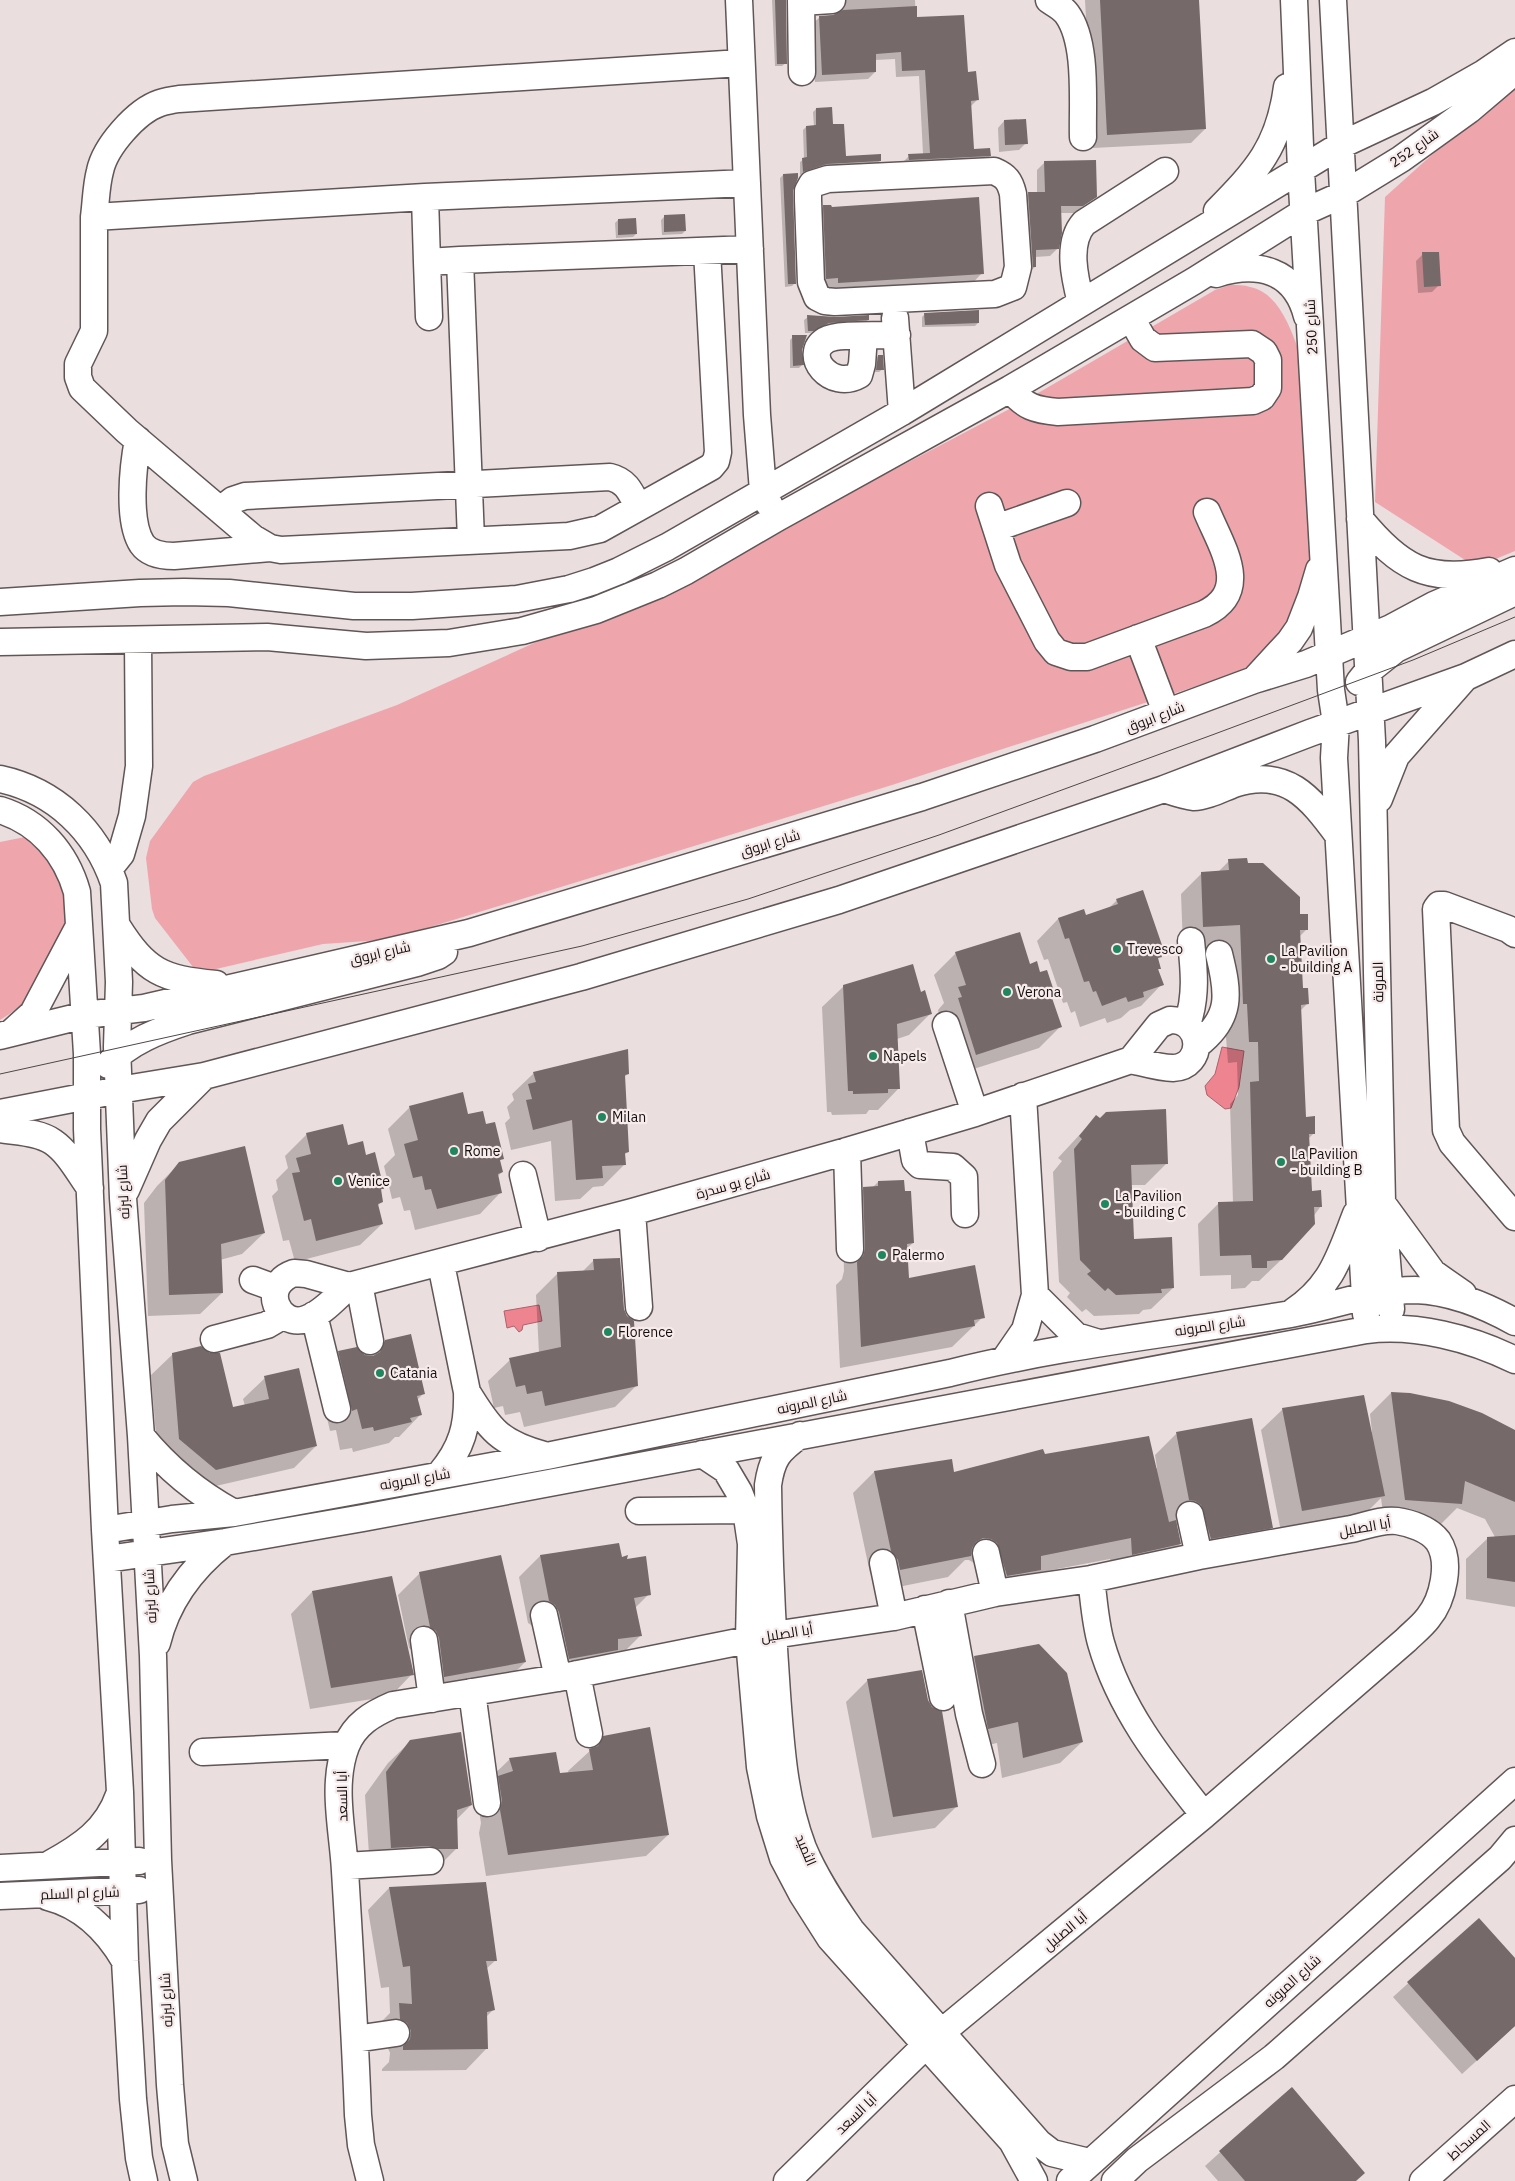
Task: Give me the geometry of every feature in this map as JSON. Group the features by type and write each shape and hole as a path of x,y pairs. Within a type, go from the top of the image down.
{"street":[{"path":"738,0 763,491 776,518"},
{"path":"802,72 801,1 832,0"},
{"path":"1049,0 1067,14 1075,30 1080,50 1083,137"},
{"name":"شارع 250","path":"1294,0 1301,170 1330,654"},
{"path":"1094,814 1144,781 1294,723 1320,708 1332,696 1349,672 1367,637 1333,0"},
{"path":"1188,240 1244,182 1269,150 1282,114 1294,30"},
{"path":"0,602 140,592 184,592 229,593 354,606 431,605 517,599 569,589 619,571 667,547 902,412 1188,240 1341,145 1433,102 1484,73 1515,52"},
{"path":"270,548 253,538 138,440 89,396 82,388 78,377 78,364 94,331 94,217 100,170 109,149 126,128 141,114 158,103 179,99 742,63"},
{"name":"شارع 252","path":"1194,281 1304,212 1344,194 1400,159 1469,110 1515,71"},
{"path":"985,170 994,171 1005,176 1011,183 1013,194 1018,266 1013,287 994,294 894,299 835,302 825,301 817,297 811,282 808,191 812,184 828,179 985,170"},
{"path":"1081,303 1075,280 1074,251 1077,230 1084,223 1165,171"},
{"path":"94,217 425,197 747,183"},
{"path":"425,197 429,317"},
{"path":"427,262 750,249"},
{"path":"138,440 132,478 135,528 143,545 150,551 162,556 270,548 281,550 569,536 600,529 716,462 718,452 717,426 707,250"},
{"path":"460,260 472,540"},
{"path":"0,642 267,637 366,646 449,643 522,631 596,610 658,585 1010,389 1194,281 1231,270 1248,268 1273,272 1294,288 1301,299 1312,341"},
{"path":"894,299 902,412"},
{"path":"1010,389 1022,402 1040,411 1058,412 1253,401 1262,397 1268,388 1268,360 1264,352 1252,344 1164,350 1155,348 1143,339 1131,318"},
{"path":"864,336 897,336"},
{"path":"220,510 233,500 245,496 610,477 625,483 638,507"},
{"path":"1068,503 993,517 1008,565 1046,641 1056,652 1071,658 1087,657 1218,608 1229,589 1231,570 1207,512"},
{"path":"1360,519 1387,548 1416,569 1426,573 1454,576 1515,569"},
{"path":"1254,680 1290,641 1299,628 1311,597 1324,547"},
{"name":"شارع ابروق","path":"5,1035 85,1015 144,1008 469,933 922,797 1094,739 1254,680 1306,664 1391,628 1434,605 1515,569"},
{"path":"1336,723 1350,692 1367,672 1396,649 1515,592"},
{"name":"المرونة","path":"1367,637 1374,812 1371,1203"},
{"path":"1138,638 1166,712"},
{"path":"109,869 121,854 132,816 140,766 138,640"},
{"name":"المرونة","path":"1330,654 1332,696 1336,723 1334,758 1338,835 1371,1203 1377,1294 1392,1327"},
{"path":"0,1113 118,1090 204,1076 581,977 839,900 1164,789 1370,710 1466,677 1515,654"},
{"path":"1374,812 1396,756 1466,677"},
{"name":"شارع لبرثه","path":"0,779 25,785 49,798 73,816 95,842 114,883 117,926 118,1090 123,1198 141,1436 154,1656 158,1860 170,2085 175,2144 184,2181"},
{"path":"1164,789 1195,797 1255,779 1279,781 1305,794 1317,806 1338,835"},
{"path":"0,810 25,819 42,833 62,856 72,874 77,892 85,1015 88,1096 87,1129 105,1530 120,1792 125,1961 133,2100 139,2158 144,2181"},
{"path":"1515,934 1508,929 1442,904 1436,909 1446,1130 1452,1143 1515,1217"},
{"path":"5,1035 34,1013 79,926"},
{"path":"117,926 130,947 144,962 155,970 185,981 234,986"},
{"path":"88,1096 102,1073 118,1055 131,1045 166,1028 188,1020 417,963 438,956 469,933"},
{"path":"1191,940 1194,984 1191,1012 1192,1035"},
{"path":"1192,1035 1219,1024 1225,1005 1225,978 1219,954"},
{"path":"0,1102 39,1094 62,1085 87,1065 101,1045 118,1010"},
{"path":"1131,1060 1158,1025 1176,1020 1192,1035"},
{"path":"946,1025 975,1113"},
{"name":"شارع بو سدرة","path":"314,1316 354,1285 538,1238 847,1151 975,1113 1131,1060 1168,1067 1179,1067 1190,1061 1196,1051 1192,1035"},
{"path":"123,1198 137,1163 158,1121 204,1076"},
{"path":"1005,1359 1025,1330 1035,1295 1023,1096"},
{"path":"0,1129 34,1135 53,1142 66,1155 90,1188"},
{"path":"910,1132 915,1160 920,1165 953,1168 964,1177 965,1214"},
{"path":"847,1151 850,1248"},
{"path":"524,1175 538,1238"},
{"path":"1288,1315 1312,1299 1329,1276 1371,1203 1433,1273 1446,1284 1479,1303"},
{"path":"632,1212 639,1307"},
{"path":"440,1474 454,1457 463,1437 468,1408 467,1392 441,1264"},
{"name":"شارع بو سدرة","path":"284,1315 276,1306 264,1284 288,1275 300,1273 354,1285"},
{"path":"354,1285 370,1341"},
{"name":"شارع المرونه","path":"105,1530 234,1513 547,1456 940,1375 1005,1359 1288,1315 1377,1294 1415,1290 1439,1293 1479,1303 1515,1322"},
{"name":"المرونة","path":"1366,1330 1377,1294"},
{"path":"1035,1295 1076,1336 1099,1343"},
{"path":"214,1339 267,1325 284,1315 300,1321 314,1316 337,1409"},
{"name":"شارع المرونه","path":"108,1559 225,1542 363,1518 1366,1330 1392,1327 1444,1335 1495,1350 1515,1360"},
{"path":"467,1392 485,1420 506,1441 523,1449 547,1456"},
{"name":"الثميد","path":"800,1435 778,1453 770,1470 761,1638 764,1792 784,1858 802,1894 830,1938 1039,2143 1052,2154 1089,2162"},
{"path":"141,1436 168,1467 216,1504 234,1513"},
{"name":"الثميد","path":"702,1454 726,1470 739,1492 746,1510 752,1544 761,1638"},
{"path":"639,1512 746,1510"},
{"path":"1190,1515 1199,1556"},
{"name":"أبا الصليل","path":"761,1638 894,1617 995,1593 1091,1578 1199,1556 1396,1521 1422,1528 1438,1541 1445,1561 1441,1594 1429,1617 1406,1640 1204,1816 934,2040"},
{"path":"154,1656 158,1636 173,1600 196,1568 225,1542"},
{"path":"986,1553 995,1593"},
{"path":"883,1564 894,1617"},
{"path":"1091,1578 1100,1641 1128,1709 1156,1755 1204,1816"},
{"path":"937,1606 942,1697"},
{"path":"937,1606 970,1714 982,1764"},
{"path":"544,1615 589,1734"},
{"name":"أبا السعد","path":"370,2181 361,2146 339,1790 339,1770 346,1745 359,1724 375,1712 393,1705 568,1676 761,1638"},
{"path":"424,1640 432,1698"},
{"path":"472,1692 486,1804"},
{"path":"203,1752 346,1745"},
{"name":"شارع المرونه","path":"1070,2181 1515,1781"},
{"path":"46,1867 80,1847 97,1832 109,1817 120,1792"},
{"path":"1115,2181 1137,2160 1274,2056 1500,1858 1515,1840"},
{"name":"شارع ام السلم","path":"0,1868 158,1860"},
{"path":"345,1866 430,1861"},
{"name":"شارع ام السلم","path":"0,1896 160,1889"},
{"path":"37,1894 73,1907 89,1917 116,1944 125,1961"},
{"path":"355,2040 396,2033"},
{"name":"الثميد","path":"934,2040 1012,2141 1034,2181"},
{"name":"أبا السعد","path":"787,2181 934,2040"},
{"name":"المسحاط","path":"1423,2181 1515,2098"}],"shaded area":[{"path":"1515,80 1515,551 1476,567 1375,502 1385,197"},
{"path":"1230,285 1248,286 1268,296 1281,311 1298,349 1314,543 1307,592 1272,648 1240,672 892,785 398,937 382,940 323,944 203,972 193,967 155,918 152,909 146,858 150,841 193,782 204,776 397,705 749,546 1021,403 1215,290"},
{"path":"25,837 48,860 61,881 66,908 64,928 60,946 42,981 16,1009 0,1020 0,842"},
{"path":"1222,1047 1244,1051 1239,1087 1231,1108 1225,1109 1207,1095 1205,1086 1215,1074"},
{"path":"539,1305 542,1321 523,1325 522,1330 519,1332 514,1326 507,1328 504,1311"}],"building":[{"path":"775,0 786,0 787,64 777,64"},
{"path":"1100,0 1199,0 1206,129 1107,135"},
{"path":"917,6 917,17 964,15 968,72 976,71 979,100 971,101 974,149 990,148 991,156 909,160 908,154 930,153 925,70 902,71 901,52 876,54 876,72 822,75 819,16 833,15 843,10"},
{"path":"832,107 833,124 844,124 846,156 881,154 881,161 827,164 803,172 802,158 807,157 806,126 816,125 816,108"},
{"path":"1026,119 1028,144 1005,145 1004,120"},
{"path":"1096,160 1097,197 1083,206 1061,206 1062,233 1059,249 1036,250 1036,267 1033,267 1028,192 1045,192 1044,161"},
{"path":"798,173 793,191 796,284 788,284 783,174"},
{"path":"979,197 984,274 838,283 838,278 826,279 823,205 831,205 832,207"},
{"path":"685,214 686,231 664,232 664,215"},
{"path":"636,218 637,234 618,235 618,219"},
{"path":"1422,252 1439,252 1441,286 1424,287"},
{"path":"979,310 979,323 925,325 924,313"},
{"path":"807,315 836,317 869,315 869,320 829,323 814,331 808,331"},
{"path":"792,335 807,335 802,350 804,365 793,366"},
{"path":"878,355 883,355 884,370 876,370"},
{"path":"1247,858 1248,863 1263,863 1300,897 1300,914 1308,914 1308,930 1300,930 1303,988 1308,988 1309,1004 1301,1005 1306,1117 1315,1116 1315,1134 1309,1134 1312,1191 1321,1190 1322,1207 1314,1207 1315,1224 1282,1260 1267,1261 1267,1268 1252,1268 1251,1255 1220,1256 1218,1202 1253,1201 1250,1082 1259,1081 1258,1042 1249,1042 1247,1004 1243,1004 1240,925 1203,927 1201,872 1229,870 1228,859"},
{"name":"Trevesco","path":"1143,890 1163,948 1159,949 1162,957 1158,958 1161,969 1158,969 1164,985 1143,992 1144,997 1128,1002 1126,997 1102,1006 1096,991 1093,992 1089,981 1084,982 1069,938 1065,939 1058,918 1084,909 1086,915 1118,904 1116,899"},
{"name":"Verona","path":"1020,932 1030,964 1037,961 1040,972 1047,970 1056,997 1052,998 1062,1027 976,1055 958,998 962,997 958,987 966,985 955,952"},
{"name":"Napels","path":"913,964 921,992 925,990 932,1014 897,1024 900,1089 888,1089 888,1093 853,1094 853,1091 848,1091 843,985"},
{"name":"Milan","path":"628,1049 629,1074 625,1075 629,1152 625,1153 626,1165 602,1166 603,1178 576,1180 572,1120 533,1130 526,1100 532,1099 528,1084 536,1082 533,1072"},
{"name":"Rome","path":"463,1092 468,1114 483,1111 486,1124 495,1122 504,1159 500,1160 503,1172 498,1174 502,1193 437,1209 431,1189 425,1190 422,1176 413,1178 404,1144 418,1140 409,1106"},
{"name":"La Pavilion - building C","path":"1166,1109 1168,1164 1131,1165 1134,1239 1172,1237 1174,1288 1161,1289 1162,1293 1116,1295 1108,1288 1105,1291 1087,1274 1091,1271 1080,1260 1074,1149 1082,1139 1079,1136 1096,1115 1100,1118 1106,1112"},
{"name":"Venice","path":"343,1124 348,1145 363,1141 366,1155 375,1152 384,1189 381,1189 383,1202 378,1204 383,1224 316,1241 311,1219 304,1221 292,1173 300,1172 296,1158 311,1154 306,1133"},
{"path":"245,1146 265,1233 221,1244 223,1293 169,1295 165,1180 179,1162"},
{"name":"Palermo","path":"904,1180 905,1191 911,1191 914,1243 907,1244 909,1278 975,1265 985,1318 974,1320 975,1326 861,1347 857,1262 863,1256 865,1249 863,1187 878,1186 878,1181"},
{"name":"Florence","path":"620,1258 624,1309 627,1316 634,1321 638,1386 545,1406 542,1391 527,1394 525,1385 516,1387 509,1358 561,1347 557,1272 594,1270 593,1259"},
{"name":"Catania","path":"411,1334 425,1394 417,1396 422,1415 410,1418 412,1422 374,1431 373,1427 362,1429 357,1409 352,1411 338,1351 357,1347 365,1355 373,1356 380,1352 385,1340"},
{"path":"201,1346 210,1353 220,1353 233,1407 269,1399 264,1376 299,1368 317,1446 216,1470 179,1439 172,1353"},
{"path":"1391,1392 1410,1393 1449,1401 1482,1413 1515,1430 1515,1502 1465,1481 1462,1504 1405,1500"},
{"path":"1364,1395 1385,1496 1302,1511 1282,1408"},
{"path":"1252,1418 1273,1528 1211,1539 1201,1505 1189,1500 1176,1432"},
{"path":"1149,1436 1169,1522 1176,1520 1181,1544 1132,1555 1131,1538 1041,1556 1041,1570 1007,1576 997,1543 991,1539 983,1538 976,1542 972,1548 971,1556 900,1570 898,1560 891,1551 874,1471 952,1459 954,1472 1043,1449 1045,1454"},
{"path":"1515,1535 1515,1582 1487,1578 1487,1537"},
{"path":"619,1543 622,1557 628,1555 627,1559 646,1556 651,1595 634,1598 642,1636 618,1639 618,1650 569,1659 559,1612 555,1605 549,1601 540,1555"},
{"path":"501,1555 526,1662 444,1677 439,1638 436,1631 430,1627 419,1572"},
{"path":"392,1576 414,1675 331,1688 312,1591"},
{"path":"1039,1644 1067,1673 1083,1742 1023,1758 1018,1722 988,1729 974,1656"},
{"path":"922,1670 928,1700 932,1707 942,1711 958,1807 893,1817 867,1679"},
{"path":"650,1727 669,1835 508,1855 500,1810 502,1801 498,1776 513,1771 509,1758 556,1752 560,1773 593,1770 589,1749 598,1746 603,1736"},
{"path":"461,1732 472,1805 457,1810 458,1849 438,1849 429,1846 391,1848 386,1772 410,1740"},
{"path":"486,1882 497,1961 486,1961 495,2010 487,2012 488,2049 403,2050 403,2046 410,2039 411,2031 407,2023 400,2019 399,2003 412,2004 410,1966 403,1967 389,1887"},
{"path":"1479,1918 1515,1958 1515,2026 1477,2061 1407,1982"},
{"path":"1292,2087 1365,2173 1356,2181 1245,2181 1219,2151"}],"tram line":[{"path":"0,1074 582,946 748,899 939,835 1212,735 1413,660 1515,617"}],"place":[{"name":"Trevesco","path":"1117,949"},
{"name":"La Pavilion - building A","path":"1271,959"},
{"name":"Verona","path":"1007,992"},
{"name":"Napels","path":"873,1056"},
{"name":"Milan","path":"602,1117"},
{"name":"Rome","path":"454,1151"},
{"name":"La Pavilion - building B","path":"1281,1162"},
{"name":"Venice","path":"338,1181"},
{"name":"La Pavilion - building C","path":"1105,1204"},
{"name":"Palermo","path":"882,1255"},
{"name":"Florence","path":"608,1332"},
{"name":"Catania","path":"380,1373"}]}
